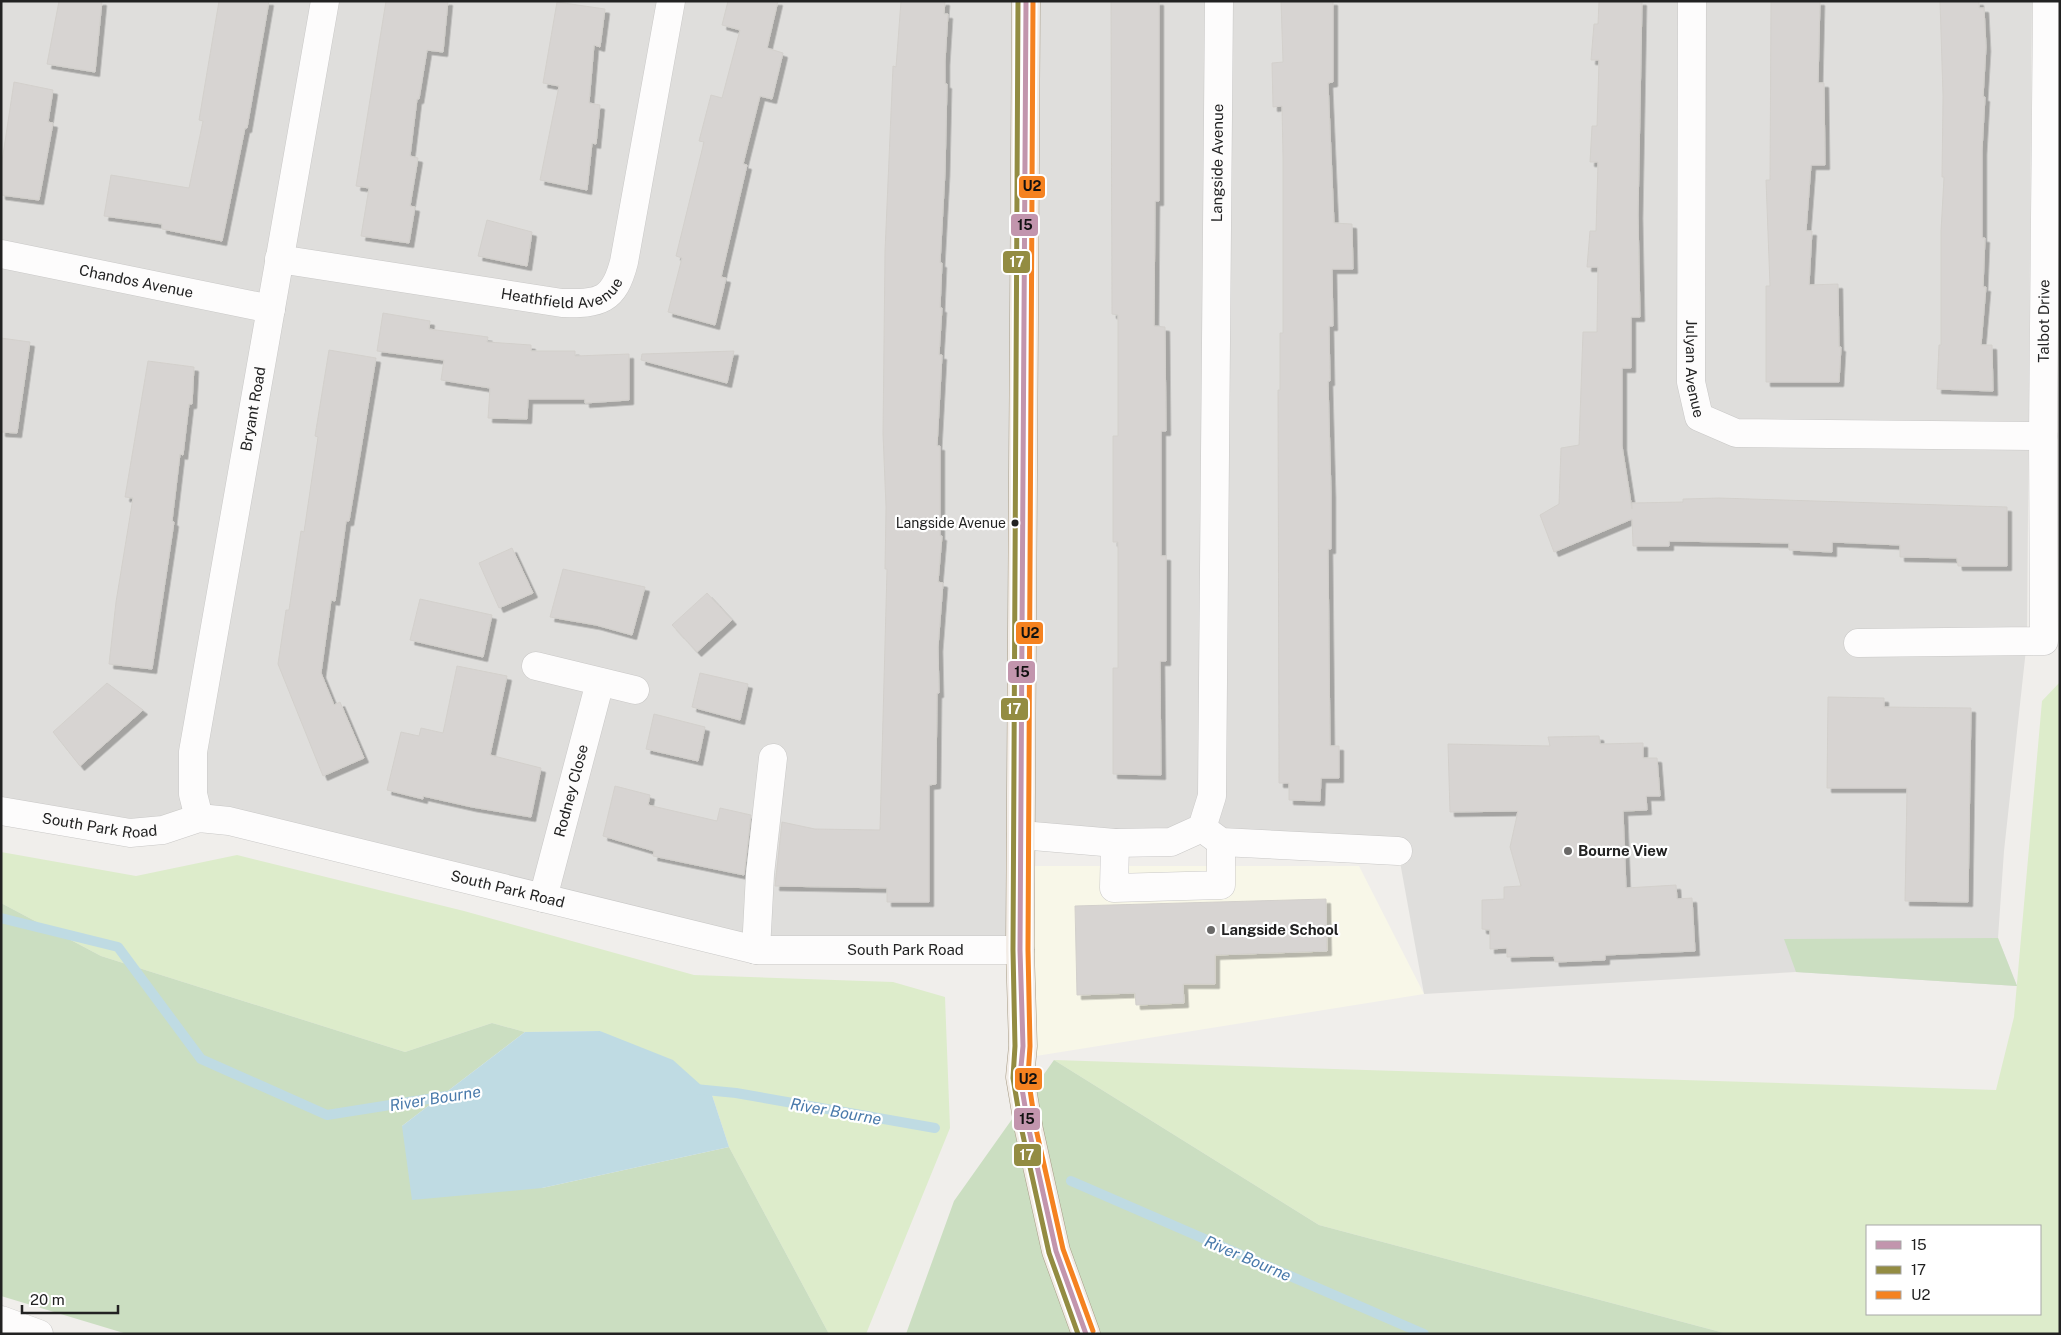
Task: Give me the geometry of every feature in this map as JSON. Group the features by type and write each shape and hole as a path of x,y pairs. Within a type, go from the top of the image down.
{"main road":[{"path":"1026,1 1020,950 1023,1046 1020,1077 1029,1130 1056,1251 1086,1334"}],"street":[{"name":"Bryant Road","path":"199,818 193,794 193,752 325,1"},
{"name":"Heathfield Avenue","path":"279,259 562,303 588,304 605,297 619,282 624,262 671,1"},
{"name":"Langside Avenue","path":"1114,843 1114,888 1221,885 1212,835 1218,1"},
{"name":"Julyan Avenue","path":"1692,1 1691,382 1699,417 1736,433 2042,436"},
{"name":"Talbot Drive","path":"1858,643 2044,641 2042,436 2053,73 2047,1"},
{"name":"Chandos Avenue","path":"1,254 271,309"},
{"path":"536,666 635,690"},
{"name":"Rodney Close","path":"543,898 600,682"},
{"path":"756,950 760,874 773,758"},
{"name":"South Park Road","path":"1,811 130,833 163,830 199,818 229,821 756,950 1020,950"},
{"path":"1021,835 1114,843 1171,842 1212,835 1398,851"},
{"path":"1,1320 39,1334"}],"shaded area":[{"path":"1,1 2032,1 2027,640 2004,851 1998,938 2017,986 1796,972 1424,994 1398,851 1021,835 1020,950 756,950 229,821 163,830 1,811"},
{"name":"Langside School","path":"1029,866 1359,866 1424,994 1036,1056"}],"green space":[{"path":"2060,682 2060,1334 1728,1334 1319,1225 1054,1060 1996,1090 2014,1017 2042,701"},
{"path":"1,852 136,876 237,855 464,911 694,975 893,982 945,997 950,1128 866,1334 829,1334 729,1147 712,1095 600,1031 525,1032 492,1023 405,1052 101,956 1,903"},
{"path":"1,903 101,956 405,1052 492,1023 525,1032 402,1126 542,1188 729,1147 829,1334 127,1334 1,1296"},
{"path":"1998,938 2017,986 1796,972 1784,939"},
{"path":"1054,1060 1319,1225 1728,1334 906,1334 954,1201"}],"water":[{"path":"600,1031 673,1060 712,1095 729,1147 542,1188 412,1200 402,1126 525,1032"}],"building":[{"path":"59,1 102,1 95,72 47,64"},
{"path":"219,1 269,1 247,128 245,128 222,241 162,229 162,224 104,216 111,175 189,188 203,121 199,120"},
{"path":"386,1 448,1 443,52 427,50 419,99 417,99 410,156 418,158 410,206 415,207 409,243 361,236 369,188 356,186"},
{"path":"728,1 778,1 767,48 783,53 772,99 760,96 743,164 747,165 721,277 726,278 715,325 668,312 682,258 676,256 704,142 699,141 711,95 722,98 740,30 722,25"},
{"path":"901,1 945,1 944,14 948,14 945,61 945,84 947,84 945,172 940,263 942,263 940,308 942,308 939,355 942,355 937,446 940,446 940,536 942,536 938,582 943,583 938,647 939,693 937,693 936,784 929,785 929,902 887,902 887,888 775,886 782,822 815,829 880,830 887,569 885,569 886,507 883,434 885,251 893,66 896,67"},
{"path":"1111,1 1159,1 1159,201 1155,201 1154,326 1165,327 1166,431 1161,431 1161,556 1166,556 1166,661 1160,661 1161,775 1113,774 1113,668 1118,668 1118,542 1113,542 1113,436 1118,436 1118,315 1112,314"},
{"path":"1281,1 1333,1 1333,82 1328,83 1334,223 1352,224 1353,269 1332,269 1333,326 1329,326 1330,381 1328,381 1331,493 1331,549 1328,549 1330,746 1339,746 1339,778 1321,778 1320,801 1289,800 1289,783 1279,783 1278,390 1280,390 1280,333 1283,333 1283,158 1282,106 1273,107 1272,63 1283,62"},
{"path":"1599,1 1642,1 1638,214 1640,317 1631,317 1631,368 1622,368 1622,446 1632,509 1632,503 1683,502 1683,499 1719,498 2007,507 2007,566 1958,566 1957,558 1900,557 1900,545 1832,542 1832,552 1789,550 1789,543 1669,541 1669,546 1633,546 1632,519 1554,552 1540,515 1559,504 1561,448 1579,445 1583,332 1597,332 1598,267 1587,267 1590,231 1596,231 1598,162 1590,162 1592,126 1597,126 1599,60 1591,60 1594,24 1598,24"},
{"path":"1771,1 1820,1 1818,83 1824,83 1825,165 1811,165 1806,231 1812,231 1809,285 1838,284 1839,347 1841,347 1839,382 1766,382 1766,286 1770,286 1766,180 1770,180"},
{"path":"1940,1 1979,1 1979,8 1984,8 1986,47 1983,97 1985,97 1982,150 1982,238 1985,238 1983,287 1986,287 1981,345 1992,345 1993,391 1937,389 1939,345 1941,345 1941,231 1944,177 1942,177 1943,96"},
{"path":"557,2 605,9 600,47 594,45 589,103 600,105 596,144 592,143 587,190 540,180 559,86 543,83"},
{"path":"14,82 53,90 48,122 53,123 39,200 1,195 1,168"},
{"path":"487,220 532,232 527,266 478,256"},
{"path":"383,313 430,321 429,329 488,337 487,342 531,345 531,351 575,351 575,356 629,354 629,400 585,403 585,399 528,399 527,419 488,418 490,388 441,380 444,360 377,351"},
{"path":"1,338 30,342 17,433 1,432"},
{"path":"329,350 376,358 349,521 346,521 335,601 331,600 321,673 334,705 340,702 364,758 323,776 278,664 286,610 289,610 301,531 304,532 318,437 315,436"},
{"path":"734,351 727,383 641,360 642,354"},
{"path":"148,361 194,367 192,404 189,404 183,455 180,454 172,521 174,522 152,669 109,664 116,602 133,498 125,497"},
{"path":"512,548 533,593 499,608 479,563"},
{"path":"563,569 645,587 632,635 596,625 550,617"},
{"path":"707,593 732,620 697,652 672,625"},
{"path":"420,599 492,615 483,657 410,640"},
{"path":"457,666 507,676 490,755 541,768 531,817 423,796 423,799 387,790 401,732 419,736 421,728 443,733"},
{"path":"700,673 748,684 740,720 692,707"},
{"path":"107,683 143,710 80,766 53,732"},
{"path":"1828,697 1884,698 1884,707 1971,708 1968,902 1905,901 1907,788 1827,788"},
{"path":"654,714 705,727 698,761 646,749"},
{"name":"Bourne View","path":"1599,736 1600,744 1643,743 1643,758 1657,758 1660,796 1646,796 1647,810 1623,811 1626,888 1676,885 1677,899 1692,898 1695,951 1605,955 1605,960 1555,962 1554,956 1507,957 1507,948 1490,949 1490,930 1482,929 1482,900 1504,899 1504,887 1521,886 1510,847 1518,811 1450,812 1448,744 1550,746 1548,737"},
{"path":"615,786 650,795 648,805 717,821 720,808 751,815 744,875 653,856 654,851 603,836"},
{"name":"Langside School","path":"1326,899 1327,951 1215,955 1215,984 1183,984 1184,1003 1136,1005 1135,993 1077,995 1075,906"}],"waterway":[{"name":"River Bourne","path":"1,918 118,947 201,1059 327,1115 453,1095"},
{"name":"River Bourne","path":"695,1089 736,1093 935,1128"},
{"name":"River Bourne","path":"1071,1181 1424,1334"}],"transit line":[{"name":"17","path":"1018,1 1013,950 1015,1046 1013,1078 1022,1131 1049,1253 1078,1334"},
{"name":"15","path":"1026,1 1020,950 1023,1046 1020,1077 1029,1130 1056,1251 1086,1334"},
{"name":"U2","path":"1033,1 1028,950 1030,1046 1028,1077 1036,1129 1063,1249 1093,1331"}],"place":[{"name":"Langside Avenue","path":"1015,523"},
{"name":"Bourne View","path":"1568,851"},
{"name":"Langside School","path":"1211,930"}]}
